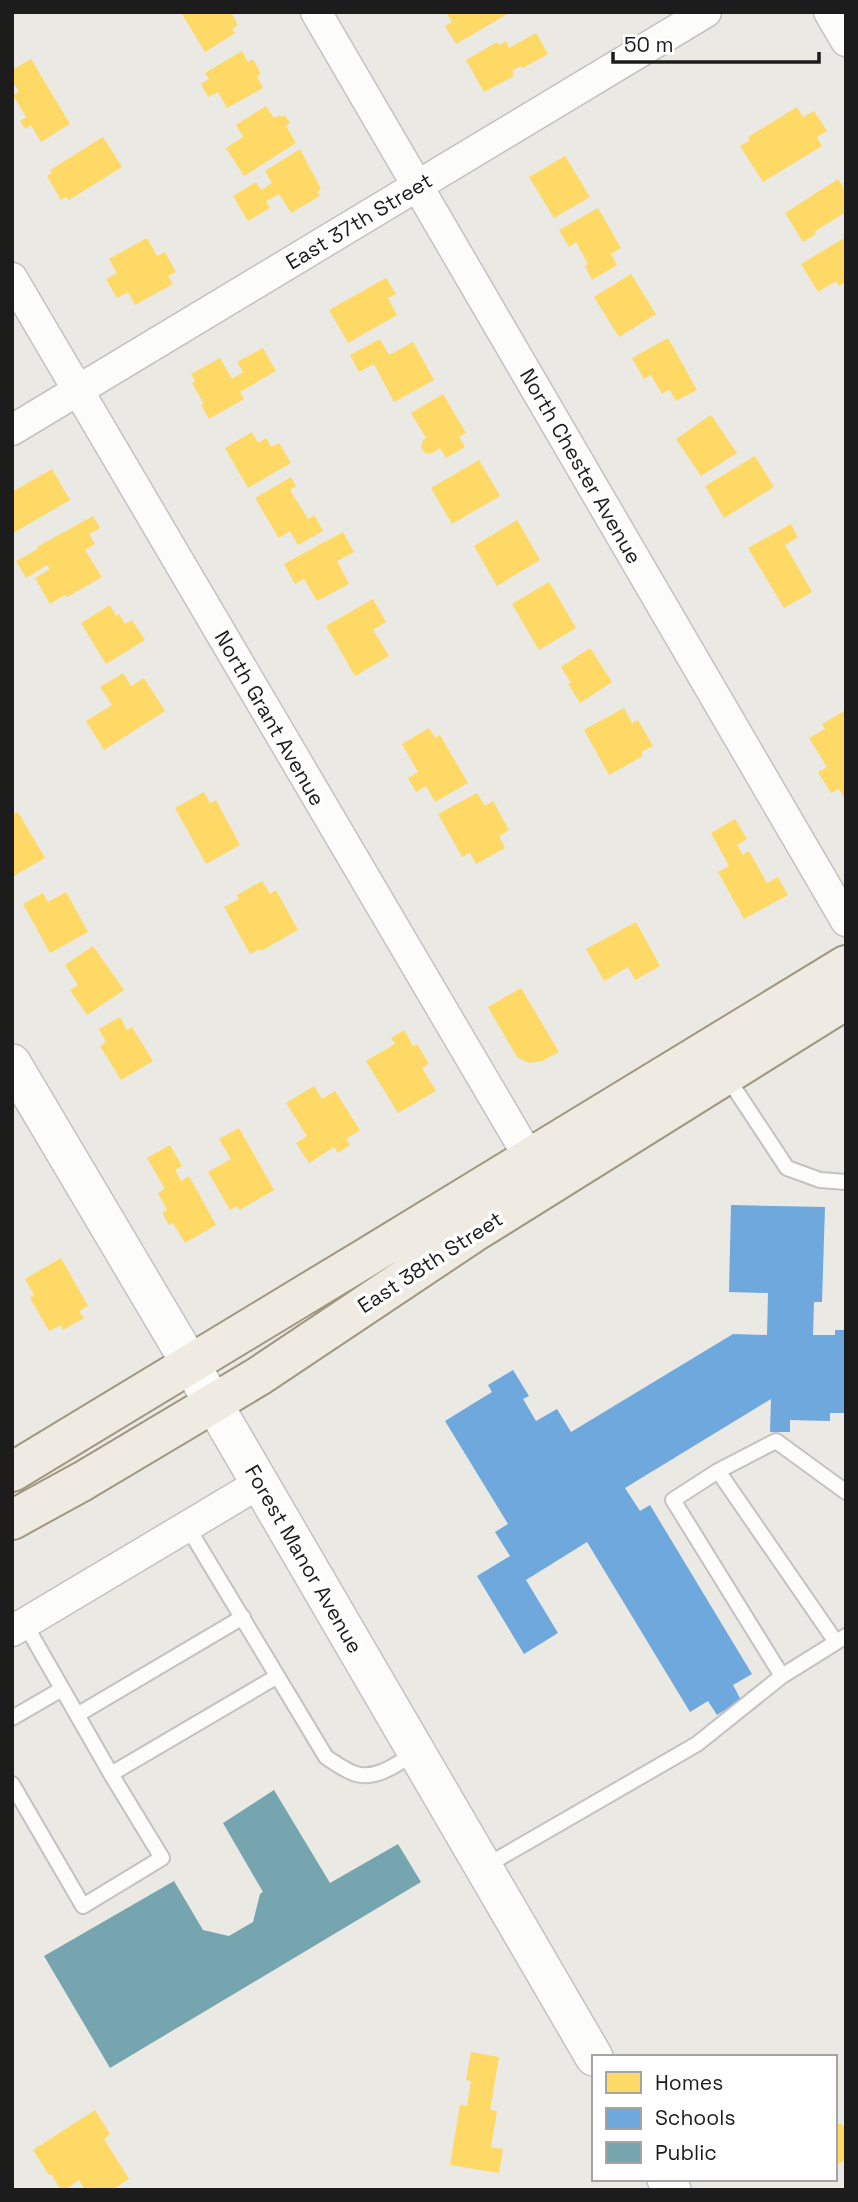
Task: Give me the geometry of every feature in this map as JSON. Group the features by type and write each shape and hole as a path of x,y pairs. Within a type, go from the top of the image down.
{"main road":[{"name":"East 38th Street","path":"12,1472 846,965"},
{"name":"East 38th Street","path":"12,1520 259,1376 472,1233 846,1000"}],"street":[{"name":"North Chester Avenue","path":"316,12 846,921"},
{"name":"East 37th Street","path":"12,430 706,12"},
{"path":"829,12 846,41"},
{"name":"North Grant Avenue","path":"12,278 529,1157"},
{"name":"Forest Manor Avenue","path":"12,1063 593,2055"},
{"path":"19,1627 260,1483"}],"lane":[{"path":"726,1074 787,1168 820,1180 846,1182"},
{"path":"782,1676 673,1500 718,1471 776,1441 846,1492"},
{"path":"483,1868 697,1744 782,1676 841,1639 718,1471"},
{"path":"187,1526 326,1757 357,1775 379,1773 416,1752"},
{"path":"77,1715 243,1617"},
{"path":"12,1784 83,1906 162,1858 62,1689 19,1627"},
{"path":"111,1773 276,1677"},
{"path":"12,1718 62,1689"}],"building: Homes":[{"path":"181,12 231,12 238,25 232,29 235,33 205,52"},
{"path":"446,12 511,12 456,44 445,26 452,22"},
{"path":"536,33 548,54 512,71 514,76 484,92 466,60 497,42 499,45 506,41 509,48"},
{"path":"242,51 248,62 253,59 261,74 257,76 263,88 227,108 218,92 208,97 201,84 209,79 205,73"},
{"path":"31,59 70,124 41,142 31,125 25,129 20,121 26,117 13,95 19,92 12,80 12,70"},
{"path":"266,106 274,118 285,115 290,123 286,126 296,143 244,176 226,148 243,137 236,125"},
{"path":"797,107 803,117 814,111 827,131 817,137 822,146 763,182 740,146 750,140 748,137"},
{"path":"103,137 122,167 69,200 66,197 61,200 47,176 52,173 50,170"},
{"path":"300,149 321,189 317,192 320,196 291,213 279,194 266,201 270,208 248,221 233,196 256,182 261,190 272,183 265,171"},
{"path":"565,156 590,197 554,218 529,177"},
{"path":"838,179 846,191 846,212 803,242 785,213"},
{"path":"598,208 621,248 611,254 617,265 592,280 585,266 588,264 576,242 569,247 559,230"},
{"path":"846,237 846,281 839,286 836,281 818,292 801,264"},
{"path":"147,238 157,256 165,252 176,272 168,276 173,284 135,305 128,292 117,298 106,279 117,273 109,259"},
{"path":"631,274 656,314 619,337 594,297"},
{"path":"386,278 396,294 388,298 397,315 348,343 329,310"},
{"path":"668,338 697,390 676,401 669,389 662,394 651,375 644,379 632,358"},
{"path":"380,339 389,355 413,342 434,380 394,402 374,364 359,372 350,355"},
{"path":"263,348 276,371 240,392 244,399 209,419 192,383 195,381 191,374 220,358 232,379 243,372 237,362"},
{"path":"443,394 466,433 459,437 465,447 446,458 440,448 431,454 425,453 421,447 426,438 411,413"},
{"path":"711,415 737,453 701,476 676,439"},
{"path":"252,432 258,443 266,438 271,447 279,443 291,463 248,488 225,448"},
{"path":"755,456 774,487 724,518 705,486"},
{"path":"479,460 500,496 452,524 431,488"},
{"path":"52,469 70,500 15,532 12,527 12,492"},
{"path":"291,477 296,486 290,490 308,519 314,515 323,531 298,545 290,531 279,538 255,498"},
{"path":"93,516 100,528 89,534 95,544 85,550 102,577 50,604 35,578 50,569 47,565 26,578 16,561"},
{"path":"517,520 540,560 497,586 474,546"},
{"path":"791,524 798,537 785,545 812,592 784,608 748,548"},
{"path":"343,532 354,552 337,561 349,584 317,601 304,579 295,584 284,564"},
{"path":"549,582 576,628 539,650 512,604"},
{"path":"373,599 386,622 373,630 389,656 355,676 326,626"},
{"path":"110,605 116,616 119,614 125,624 132,620 145,640 106,664 81,623"},
{"path":"590,648 612,682 580,703 561,667"},
{"path":"123,673 131,686 144,678 165,711 104,750 86,721 112,705 100,687"},
{"path":"624,708 632,723 638,720 653,746 641,752 643,756 609,775 584,730"},
{"path":"844,711 846,801 839,789 831,793 818,772 827,767 809,738 825,729 822,724"},
{"path":"429,728 435,738 440,735 468,783 435,802 426,786 416,792 408,778 418,772 402,744"},
{"path":"204,792 210,803 216,800 240,845 206,864 175,808"},
{"path":"477,793 485,806 493,801 509,830 499,836 505,848 476,864 470,853 462,857 438,814"},
{"path":"18,812 45,858 12,877 12,815"},
{"path":"735,819 747,839 737,845 743,855 749,851 767,883 778,877 788,895 744,919 718,872 729,866 711,833"},
{"path":"262,881 270,894 276,890 298,930 261,951 260,949 250,954 224,907 239,899 237,895"},
{"path":"66,892 88,932 50,953 23,904 43,893 48,902"},
{"path":"636,922 660,966 635,980 628,967 604,981 586,949"},
{"path":"93,946 124,990 87,1015 70,990 78,985 65,965"},
{"path":"521,988 559,1052 542,1061 529,1063 517,1057 488,1007"},
{"path":"120,1017 127,1030 132,1027 153,1061 121,1080 100,1046 106,1042 99,1029"},
{"path":"404,1030 413,1046 417,1044 429,1064 422,1068 436,1091 398,1113 366,1061 395,1044 391,1038"},
{"path":"314,1086 322,1099 335,1091 360,1130 346,1139 350,1145 338,1153 334,1147 309,1163 296,1143 307,1136 286,1103"},
{"path":"239,1128 274,1190 240,1210 237,1206 230,1210 208,1172 231,1159 219,1139"},
{"path":"170,1145 182,1166 175,1170 181,1181 189,1176 216,1225 185,1243 173,1223 169,1225 162,1213 167,1210 158,1193 165,1189 147,1158"},
{"path":"61,1258 88,1306 79,1311 84,1318 63,1330 61,1325 49,1331 30,1298 34,1295 25,1279"},
{"path":"471,2052 499,2057 490,2110 497,2111 491,2147 503,2149 499,2173 450,2165 460,2105 467,2106 471,2081 466,2080"},
{"path":"95,2110 110,2134 104,2139 129,2179 112,2190 85,2190 79,2180 61,2190 33,2150"},
{"path":"841,2123 846,2131 846,2159 837,2165 837,2125"}],"building: Schools":[{"path":"731,1205 825,1207 822,1302 814,1302 813,1335 835,1335 835,1330 846,1330 846,1413 830,1413 830,1421 790,1420 790,1432 770,1432 771,1399 625,1488 640,1511 650,1505 752,1674 733,1685 741,1700 717,1715 708,1701 690,1712 587,1542 526,1580 558,1633 524,1654 477,1576 510,1556 495,1532 508,1524 445,1421 492,1392 488,1385 513,1370 529,1396 523,1399 536,1421 557,1409 571,1432 733,1334 767,1335 768,1293 729,1292"}],"building: Public":[{"path":"274,1790 330,1883 398,1844 421,1882 110,2068 44,1956 174,1881 203,1930 229,1936 253,1922 260,1894 263,1892 223,1823"}]}
